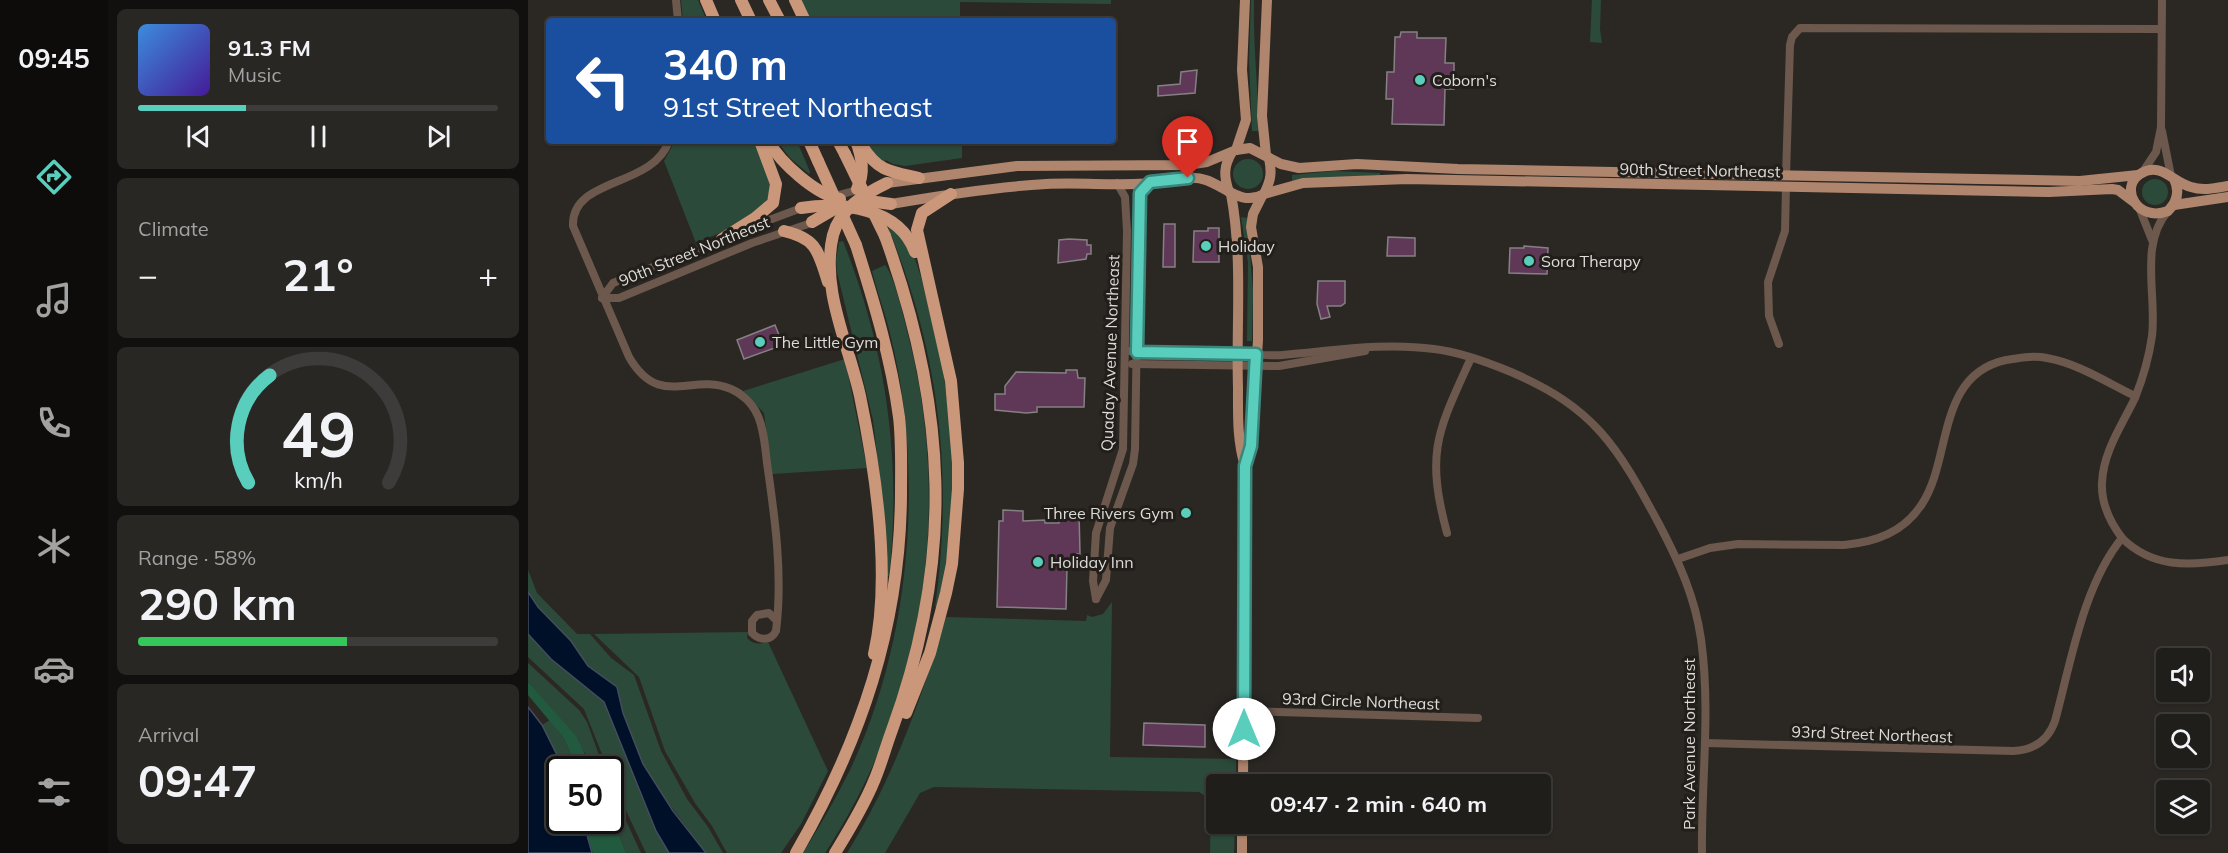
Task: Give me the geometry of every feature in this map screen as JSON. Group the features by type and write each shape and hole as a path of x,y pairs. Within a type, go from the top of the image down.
{"highway":[{"path":"706,0 713,18"},
{"path":"741,0 750,18"},
{"path":"770,0 779,18"},
{"path":"795,0 804,18"},
{"path":"722,239 755,218 773,203 776,184 761,144"},
{"path":"770,144 788,166 806,182 896,226 906,234 928,281"},
{"path":"796,853 842,767 862,717 885,640 898,564 901,518 899,420 880,320 856,245 810,144"},
{"path":"835,853 875,780 913,670 933,569 936,519 936,467 923,367 911,315 885,236 839,144"},
{"path":"833,298 831,257 833,237 862,174 859,144"},
{"path":"860,144 873,162 881,168 919,178"},
{"path":"812,222 887,183"},
{"path":"881,759 896,737 930,653 946,593 955,536 958,463 953,402 946,353 918,238 917,221 922,213 951,194"},
{"path":"801,208 849,202 891,204"},
{"path":"784,231 801,235 813,243 833,298 860,394 875,477 880,544 880,605 875,648 862,702 842,767"}],"main road":[{"path":"1245,0 1242,70 1246,120 1234,151 1224,168 1239,257 1237,359 1239,446 1245,466"},
{"path":"1243,774 1245,466 1251,446 1256,360 1257,267 1251,227 1253,214 1272,174 1262,116 1267,0"},
{"path":"887,183 1017,166 1187,165 1207,162 1234,151 1250,148 1268,157"},
{"name":"90th Street Northeast","path":"1268,157 1281,164 1299,168 1357,164 2049,192 2112,189 2120,192 2137,206"},
{"path":"2228,186 2198,189 2157,169 2140,174 2132,189 2137,206 2157,214 2171,208 2228,197"},
{"name":"90th Street Northeast","path":"1263,195 1303,183 1365,179 2080,181 2140,174"},
{"path":"891,204 1016,186 1150,182 1197,177 1214,182 1230,193 1246,199 1263,195"},
{"path":"2171,208 2177,189 2173,177"},
{"path":"1242,834 1242,853"}],"street":[{"path":"676,0 678,18"},
{"path":"2140,174 2156,152 2161,127 2162,0"},
{"path":"1779,344 1769,316 1768,282 1785,231 1790,45 1795,32 1808,26 2161,29"},
{"path":"2161,127 2173,177"},
{"path":"667,144 660,158 648,168 585,198 576,207 573,219 576,236 629,357 647,379 669,387 709,385 731,389 742,396 757,414 765,448 779,556 776,620"},
{"name":"Quaday Avenue Northeast","path":"1117,183 1125,197 1126,214 1126,364 1123,449 1096,533 1093,581 1096,599 1106,580 1110,528 1133,464 1139,199 1140,193 1150,182"},
{"path":"2137,206 2152,240"},
{"name":"90th Street Northeast","path":"602,298 612,283 801,208"},
{"path":"2171,208 2156,228 2152,240 2152,334 2142,380 2110,446 2102,482 2103,501 2109,518 2122,538 2141,554 2162,562 2202,564 2228,560"},
{"name":"90th Street Northeast","path":"602,298 619,298 784,231 812,222"},
{"name":"Park Avenue Northeast","path":"1237,359 1299,364 1384,346 1437,349 1471,358 1542,387 1585,414 1611,443 1641,490 1678,559 1690,590 1701,639 1705,681 1706,743 1702,853"},
{"path":"1126,351 1237,359"},
{"path":"1678,559 1724,545 1844,545 1863,543 1892,533 1914,514 1928,492 1951,412 1964,389 1977,375 2001,362 2035,357 2056,360 2135,396"},
{"path":"1447,533 1436,477 1436,446 1439,430 1471,358"},
{"path":"1126,364 1237,359"},
{"name":"93rd Street Northeast","path":"1706,743 2013,751 2037,745 2052,731 2095,582 2108,557 2122,538"},
{"name":"93rd Circle Northeast","path":"1244,711 1478,718"}],"green space":[{"path":"681,0 698,0 706,18 683,18"},
{"path":"801,0 1111,0 1111,4 960,2 960,18 810,18"},
{"path":"1251,0 1254,0 1259,131 1252,131 1249,60"},
{"path":"1592,0 1601,0 1602,43 1590,42"},
{"path":"673,144 759,144 772,181 767,202 729,229 696,243 664,161"},
{"path":"779,144 798,144 809,174 790,158"},
{"path":"869,144 962,144 962,158 905,166 886,160 884,162 874,153"},
{"path":"1248,159 1259,163 1263,174 1259,185 1248,189 1237,185 1233,174 1237,163"},
{"path":"1334,171 1380,173 1380,175 1292,181 1292,175"},
{"path":"2155,179 2164,183 2168,192 2164,201 2155,205 2146,201 2142,192 2146,183"},
{"path":"1241,217 1247,218 1253,291 1252,341 1247,341 1248,262"},
{"path":"888,227 893,228 910,244 929,301 942,361 955,464 946,568 939,607 935,607 941,558 943,509 938,414 920,320"},
{"path":"843,241 870,323 887,406 893,490 893,533 889,576 885,575 882,498 873,420 837,272 836,259 839,242"},
{"path":"885,265 897,292 911,347 923,412 928,477 927,543 920,609 906,673 885,736 858,796 825,853 803,853 845,780 868,728 894,639 902,593 909,501 904,409 892,342 872,271"},
{"path":"845,359 867,468 772,474 764,413 743,391"},
{"path":"528,570 537,593 577,634 590,634 611,658 634,675 661,751 687,799 708,827 723,853 706,853 653,782 643,764 623,713 617,687 588,666 554,623 538,607 528,592"},
{"path":"1112,602 1110,757 1236,759 1236,774 1206,774 1206,796 1199,792 934,787 920,793 885,853 847,853 892,768 927,678 946,617 1086,621 1087,615 1092,617 1103,614"},
{"path":"748,632 747,638 754,643 768,642 828,771 801,824 781,853 727,853 665,751 639,677 594,634"},
{"path":"528,634 551,659 604,702 656,831 669,853 646,853 624,806 624,756 603,756 584,709 528,657"},
{"path":"528,663 579,710 587,722 599,756 586,756 528,682"},
{"path":"528,682 576,736 586,756 572,756 563,737 528,695"},
{"path":"550,720 563,737 572,756 558,756 542,725"},
{"path":"624,817 641,853 626,853 618,834 624,834"},
{"path":"587,834 618,834 626,853 593,853"},
{"path":"1210,834 1235,834 1234,853 1210,853"}],"water":[{"path":"528,592 538,607 571,641 588,666 617,687 623,713 643,764 673,811 706,853 669,853 656,831 604,702 551,659 528,634"},
{"path":"528,707 542,725 558,756 546,756 546,834 587,834 592,853 528,853"}],"building":[{"name":"Coborn's","path":"1401,32 1417,32 1417,38 1446,38 1445,63 1454,63 1454,89 1445,89 1444,125 1392,124 1393,99 1386,99 1387,72 1394,72 1395,37 1400,37"},
{"path":"1197,70 1195,93 1158,96 1158,86 1180,84 1181,72"},
{"name":"Holiday","path":"1164,224 1175,224 1175,267 1163,267"},
{"name":"Holiday","path":"1208,228 1219,228 1219,262 1193,262 1194,231 1208,231"},
{"path":"1388,237 1415,238 1415,256 1387,256"},
{"path":"1059,240 1087,240 1087,245 1091,245 1091,254 1087,254 1086,259 1058,263"},
{"name":"Sora Therapy","path":"1524,246 1548,248 1547,274 1509,273 1510,248 1524,248"},
{"path":"1318,281 1345,281 1345,303 1341,306 1327,306 1330,317 1321,319 1317,304"},
{"name":"The Little Gym","path":"775,325 783,345 744,359 737,340"},
{"path":"1066,370 1077,370 1078,378 1085,378 1084,407 1037,407 1037,412 1026,413 995,410 995,394 1005,394 1005,386 1016,372 1066,373"},
{"name":"Holiday Inn","path":"1003,510 1023,511 1023,521 1045,520 1045,523 1059,523 1059,512 1079,512 1080,554 1077,554 1077,566 1067,566 1066,609 997,607 999,521 1003,521"},
{"path":"1144,723 1205,725 1205,747 1143,745"}],"place":[{"name":"Coborn's","path":"1420,80"},
{"name":"Holiday","path":"1206,246"},
{"name":"Sora Therapy","path":"1529,261"},
{"name":"The Little Gym","path":"760,342"},
{"name":"Three Rivers Gym","path":"1186,513"},
{"name":"Holiday Inn","path":"1038,562"}],"route":[{"path":"1188,178 1150,182 1140,193 1137,352 1256,354 1251,446 1245,466 1244,729"}]}
